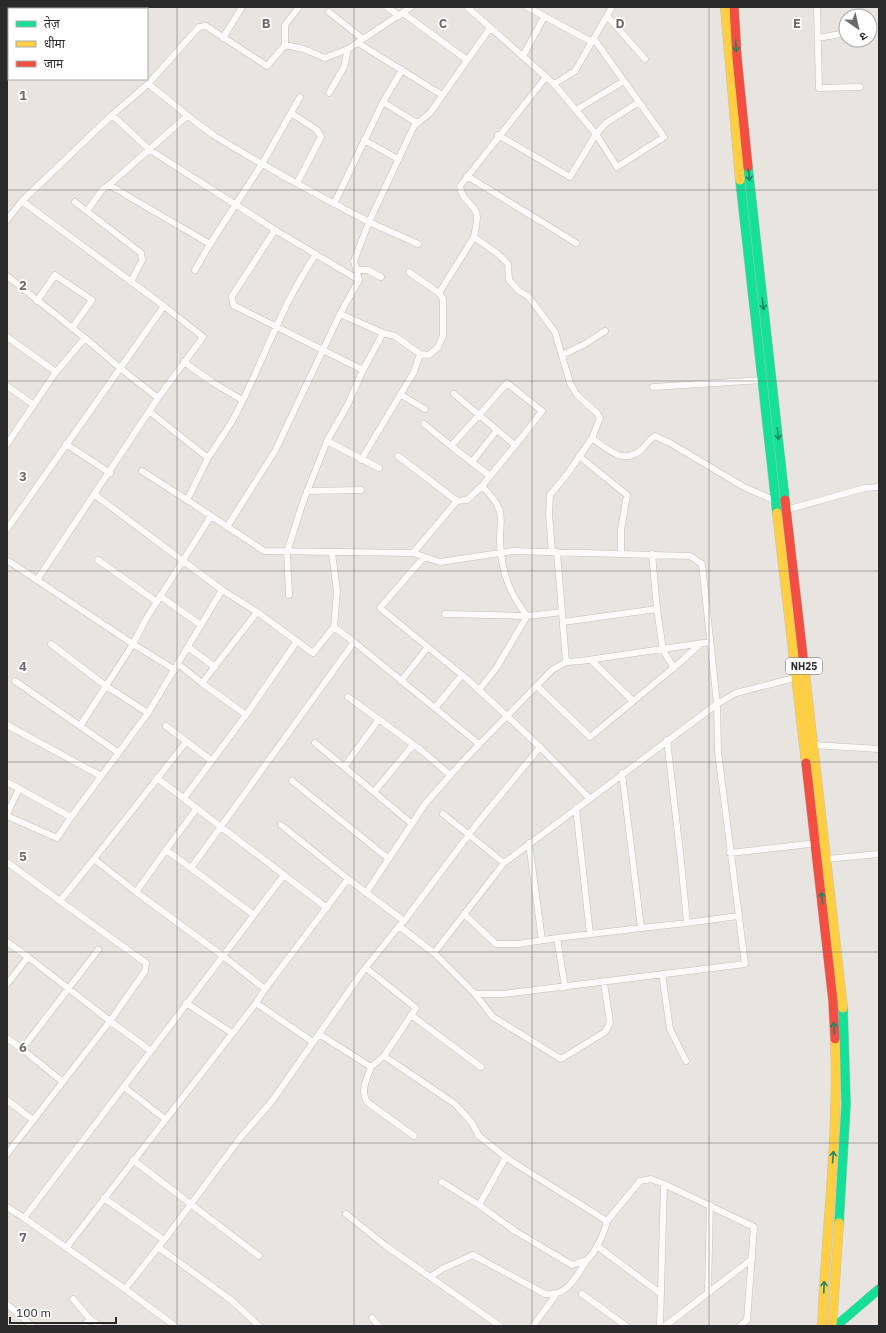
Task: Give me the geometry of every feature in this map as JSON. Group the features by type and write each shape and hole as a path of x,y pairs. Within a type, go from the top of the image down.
{"main road":[{"name":"NH25","path":"725,7 733,112 776,501 801,676 813,745 843,1006 846,1084 832,1326"},
{"name":"NH25","path":"734,7 741,105 786,510 816,843 831,974 837,1086 822,1326"},
{"path":"836,1326 879,1289"}],"street":[{"path":"223,38 242,7"},
{"path":"7,220 22,201 112,115 148,84 199,27 206,26 267,66 285,45 285,25 299,7"},
{"path":"387,7 467,60"},
{"path":"285,45 304,49 325,58 348,50 411,7"},
{"path":"467,7 554,84 596,134 617,167 664,137 624,80 593,40 544,17 527,7"},
{"path":"554,84 575,71 612,7"},
{"path":"817,7 819,88 860,87"},
{"path":"330,12 360,41 442,95"},
{"path":"607,16 645,59"},
{"path":"523,56 544,17"},
{"path":"227,527 275,452 322,350 359,280 354,261 369,222 416,123 430,113 490,28"},
{"path":"818,38 838,34"},
{"path":"329,93 344,67 348,50"},
{"path":"334,204 383,102 402,70"},
{"path":"439,293 474,237 477,224 476,212 461,194 460,186 498,135 546,77"},
{"path":"576,110 624,80"},
{"path":"148,84 187,116 215,136 262,164 369,222 418,244"},
{"path":"195,270 235,204 262,164 300,97"},
{"path":"383,102 416,123"},
{"path":"498,135 570,177 596,134 606,123 639,102"},
{"path":"291,113 317,130 321,137 297,183"},
{"path":"112,115 150,150 275,230 359,280"},
{"path":"87,211 102,190 150,150 187,116"},
{"path":"364,140 398,159"},
{"path":"467,176 576,243"},
{"path":"109,185 210,244"},
{"path":"22,201 164,306 203,337 158,398 110,473 38,580"},
{"path":"75,202 141,253 142,260 131,282"},
{"path":"275,230 232,296 233,305 363,370"},
{"path":"474,237 498,254 508,264 509,280 519,291 528,296 545,317 555,332 573,389 577,395 597,413 600,418 592,438 550,495 549,514 562,612 566,662"},
{"path":"186,500 208,458 234,417 304,271 316,254"},
{"path":"356,270 368,270 381,277"},
{"path":"340,314 383,333 395,336 420,354 428,355 438,347 444,336 443,299 439,293 409,272"},
{"path":"37,301 55,275 92,300 72,328"},
{"path":"7,276 158,398"},
{"path":"7,529 164,306"},
{"path":"562,355 585,344 605,331"},
{"path":"289,595 286,552 307,491 326,441 348,404 363,370 383,333"},
{"path":"7,337 56,372"},
{"path":"7,444 56,372 85,338"},
{"path":"361,460 414,372 420,354"},
{"path":"184,362 212,382 242,400"},
{"path":"653,387 762,380"},
{"path":"413,553 457,501 466,500 482,486 542,410 507,383 451,446"},
{"path":"7,386 34,405"},
{"path":"454,394 515,445"},
{"path":"401,395 425,409"},
{"path":"150,412 208,458"},
{"path":"424,424 490,476"},
{"path":"472,462 497,430"},
{"path":"592,438 614,454 625,458 633,456 655,436 670,442 744,487 776,501"},
{"path":"326,441 379,468"},
{"path":"66,444 110,473"},
{"path":"398,456 457,501"},
{"path":"579,456 627,496 621,530 621,553"},
{"path":"142,471 264,551 413,553 440,562 500,553 621,553 690,556 702,564 716,704 718,752 745,964 604,983 503,994 475,994"},
{"path":"482,486 494,498 499,506 501,514 500,553 508,587 527,616"},
{"path":"786,510 865,488 879,486"},
{"path":"307,491 362,490"},
{"path":"95,495 222,590 257,612 313,653 334,627 337,591 332,553"},
{"path":"80,726 133,644 159,599 212,516"},
{"path":"652,554 663,650 674,668"},
{"path":"424,557 380,608 479,690 540,747 589,798"},
{"path":"7,560 133,644 202,683 246,715"},
{"path":"98,560 201,626"},
{"path":"20,789 7,815 57,838 148,713 222,590"},
{"path":"563,622 657,608"},
{"path":"202,683 257,612"},
{"path":"445,614 527,616 562,612"},
{"path":"479,690 497,667 527,616"},
{"path":"334,627 479,744"},
{"path":"184,798 246,715 297,641"},
{"path":"192,868 354,642"},
{"path":"366,892 426,804 450,775 552,670 566,662 663,650 710,642"},
{"path":"51,644 106,686 148,713"},
{"path":"537,686 590,737 674,668 700,644"},
{"path":"188,647 215,667"},
{"path":"401,681 428,647"},
{"path":"591,660 633,701"},
{"path":"435,708 462,675"},
{"path":"434,953 504,863 529,843 716,704 736,693 801,676"},
{"path":"15,681 119,753"},
{"path":"348,697 379,719 450,775"},
{"path":"344,767 379,719"},
{"path":"7,725 102,776"},
{"path":"166,726 212,761"},
{"path":"667,740 682,861 687,923"},
{"path":"60,901 186,742"},
{"path":"315,743 412,824"},
{"path":"374,792 413,745"},
{"path":"813,745 879,749"},
{"path":"125,1289 164,1240 190,1203 240,1138 272,1101 366,968 402,924 468,835 540,747"},
{"path":"622,773 641,928"},
{"path":"157,778 222,826 327,908"},
{"path":"292,781 389,859"},
{"path":"7,782 71,817"},
{"path":"136,892 197,808"},
{"path":"576,808 590,934"},
{"path":"443,814 504,863"},
{"path":"280,825 366,892 402,924 434,953 475,994 494,1017 561,1059 609,1028 610,1023 604,983"},
{"path":"730,853 825,842"},
{"path":"529,843 542,940"},
{"path":"166,850 254,915"},
{"path":"827,859 879,854"},
{"path":"94,859 223,956 265,990"},
{"path":"7,862 146,963 145,971 110,1020 7,1154"},
{"path":"24,1218 284,875"},
{"path":"66,1248 256,1003 348,879"},
{"path":"464,914 496,944 518,944 738,916"},
{"path":"557,938 565,987"},
{"path":"7,942 151,1051"},
{"path":"22,1049 98,950"},
{"path":"7,984 28,958"},
{"path":"366,968 416,1008 384,1056 371,1068 364,1086 363,1096 367,1102 414,1136"},
{"path":"662,974 670,1029 686,1061"},
{"path":"186,1003 232,1033"},
{"path":"256,1003 313,1042"},
{"path":"411,1015 481,1067"},
{"path":"319,1034 371,1068"},
{"path":"7,1038 63,1082"},
{"path":"384,1056 455,1104 472,1123 479,1136 506,1157 607,1221"},
{"path":"124,1087 165,1119"},
{"path":"7,1100 33,1120"},
{"path":"479,1205 506,1157"},
{"path":"133,1160 259,1256"},
{"path":"533,1326 555,1296 566,1289 597,1246 607,1221 640,1181 651,1179 710,1205 754,1227 747,1320 740,1326"},
{"path":"442,1182 479,1205 515,1231 572,1265 587,1260"},
{"path":"660,1326 664,1184"},
{"path":"104,1198 164,1240"},
{"path":"708,1291 710,1205"},
{"path":"7,1207 125,1289 175,1326"},
{"path":"346,1214 386,1246 500,1326"},
{"path":"597,1246 660,1293"},
{"path":"158,1247 231,1300 259,1326"},
{"path":"430,1277 442,1268 473,1255 545,1294 555,1296"},
{"path":"665,1326 708,1291 752,1259"},
{"path":"582,1294 626,1326"},
{"path":"73,1299 90,1319 100,1326"},
{"path":"7,1304 32,1326"},
{"path":"372,1318 379,1326"},
{"path":"83,1326 90,1319"},
{"path":"249,1326 254,1321"}],"traffic: fast":[{"path":"748,167 785,500"},
{"path":"740,180 777,513"},
{"path":"839,1223 846,1104 843,1008"},
{"path":"836,1326 879,1289"}],"traffic: slow":[{"path":"725,7 740,180"},
{"path":"777,513 806,763"},
{"path":"804,665 843,1008"},
{"path":"822,1326 834,1147 836,1075 835,1039"},
{"path":"832,1326 839,1223"}],"traffic: jam":[{"path":"734,7 737,58 748,167"},
{"path":"785,500 804,665"},
{"path":"806,763 833,1001 835,1039"}]}
